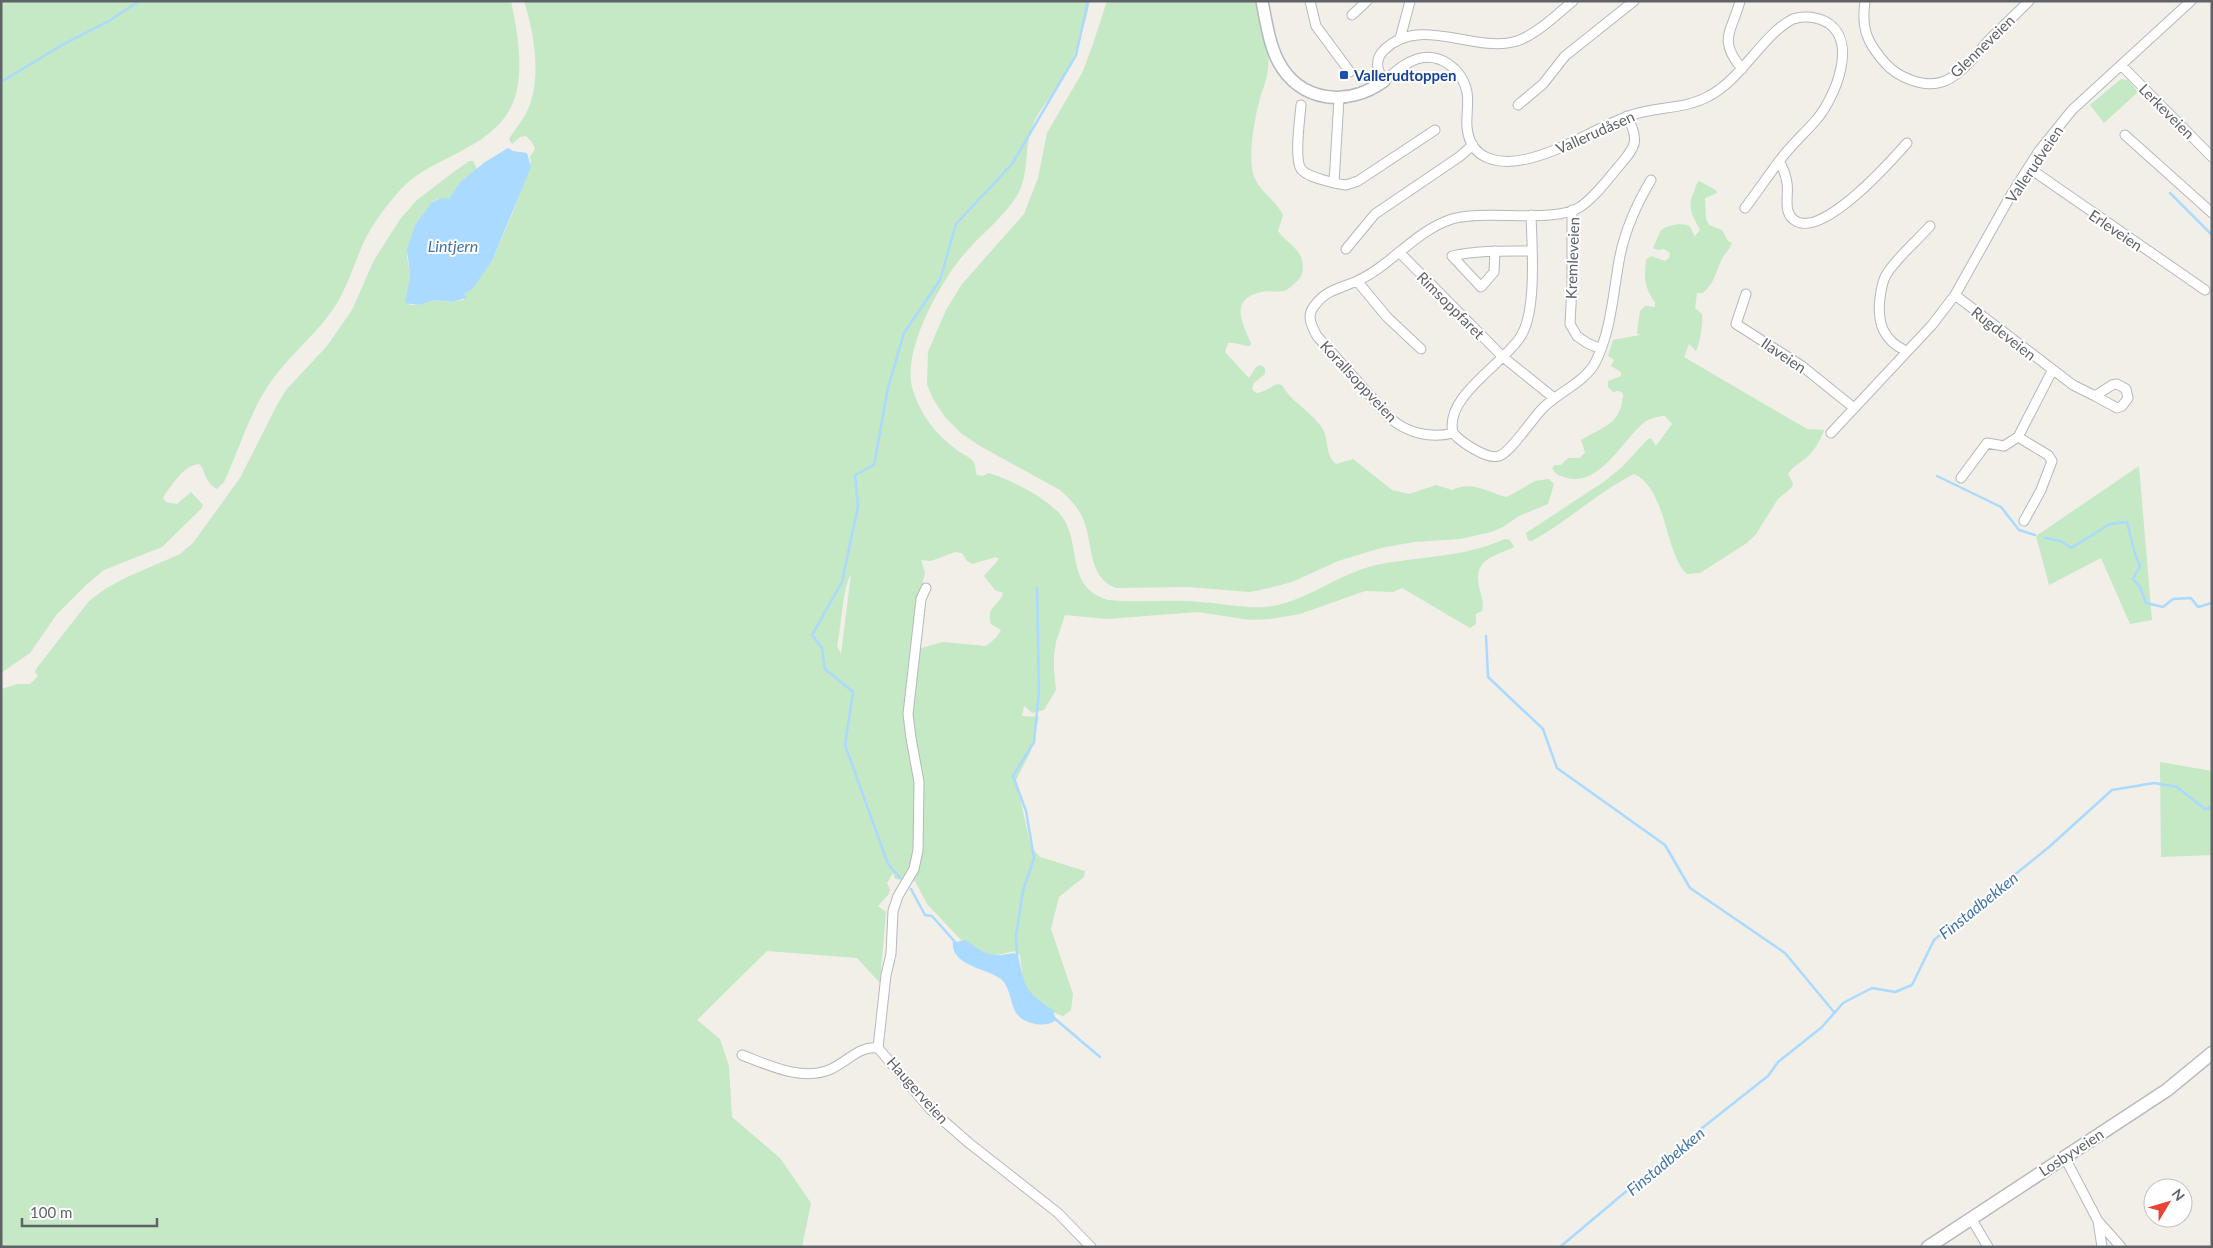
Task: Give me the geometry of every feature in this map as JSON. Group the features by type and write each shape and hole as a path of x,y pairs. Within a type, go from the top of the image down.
{"main road":[{"name":"Losbyveien","path":"1928,1247 2064,1156 2168,1090 2212,1053"}],"street":[{"path":"1262,1 1274,50 1287,74 1308,91 1339,98 1364,93 1410,62 1421,58 1436,58 1452,66 1459,74 1466,89 1467,129 1473,145 1459,157 1375,214 1346,249"},
{"path":"1310,1 1316,26 1350,72"},
{"path":"1352,15 1367,1"},
{"path":"1400,39 1410,1"},
{"path":"1384,80 1377,67 1378,59 1387,47 1400,39 1425,35 1496,44 1516,42 1573,1"},
{"path":"1518,104 1543,84 1565,56 1634,1"},
{"path":"1740,1 1729,28 1728,41 1732,54 1742,69"},
{"name":"Glenneveien","path":"1865,1 1862,21 1868,38 1877,54 1890,69 1904,77 1921,83 1942,82 1957,74 2029,1"},
{"name":"Vallerudveien","path":"1831,433 1906,352 1955,295 2029,168 2072,110 2191,1"},
{"name":"Vallerudåsen","path":"1473,145 1492,160 1505,162 1519,161 1569,145 1627,116 1699,101 1722,88 1771,37 1795,19 1811,17 1828,23 1842,40 1841,67 1831,97 1818,118 1779,161 1746,208"},
{"name":"Lerkeveien","path":"2121,65 2212,158"},
{"path":"1334,183 1339,98"},
{"path":"1301,105 1298,158 1300,168 1306,173 1334,183 1346,185 1358,181 1435,130"},
{"name":"Kremleveien","path":"1601,349 1577,336 1570,324 1572,210 1582,205 1600,187 1634,147 1636,136 1627,116"},
{"path":"2125,135 2212,213"},
{"path":"1779,161 1786,174 1788,213 1800,223 1812,223 1836,211 1859,193 1907,143"},
{"name":"Erleveien","path":"2029,168 2205,290"},
{"path":"1531,215 1531,292 1526,325 1518,341 1462,400 1454,415 1453,433 1466,443 1493,457 1501,456 1554,398 1589,371 1601,349 1610,321 1619,260 1625,238 1640,199 1651,180"},
{"name":"Korallsoppveien","path":"1453,433 1444,435 1423,434 1409,430 1396,423 1377,405 1317,336 1310,322 1311,311 1314,305 1334,289 1357,281 1425,232 1451,219 1492,215 1531,215 1572,210"},
{"path":"1906,352 1887,339 1881,329 1879,306 1882,287 1892,268 1930,226"},
{"path":"1495,251 1494,272 1481,287 1452,256 1478,251 1495,251 1531,251"},
{"name":"Rimsoppfaret","path":"1399,252 1503,357 1554,398"},
{"path":"1357,281 1387,317 1421,349"},
{"name":"Ilaveien","path":"1746,294 1736,324 1802,366 1854,408"},
{"name":"Rugdeveien","path":"1955,295 2052,371 2073,385 2095,396"},
{"path":"1961,478 1987,443 2004,446 2018,437 2052,371"},
{"path":"2018,437 2048,455 2052,461 2041,490 2024,521"},
{"path":"878,1048 886,975 891,954 893,911 898,896 914,869 918,850 919,782 910,738 908,714 921,599 926,588"},
{"name":"Haugerveien","path":"742,1055 793,1072 809,1072 829,1070 870,1046 878,1048 930,1109 969,1143 1058,1214 1092,1247"},
{"path":"2064,1156 2082,1195 2098,1221 2121,1247"},
{"path":"1971,1218 1988,1247"},
{"path":"2098,1221 2102,1247"}],"green space":[{"path":"1,1 511,1 518,42 519,71 515,97 510,109 500,123 474,144 413,178 401,189 379,216 362,246 346,285 333,309 317,330 280,369 257,404 224,482 217,489 209,482 202,467 199,464 194,465 180,475 163,498 166,502 177,504 191,492 203,505 202,508 162,547 104,570 57,614 30,653 1,673"},
{"path":"524,1 1090,1 1080,40 1072,59 1060,83 1032,127 1024,178 1018,194 951,271 933,302 917,338 911,372 912,387 919,406 935,430 949,444 973,461 977,475 983,476 988,473 1008,480 1042,499 1059,513 1070,533 1077,567 1086,587 1108,600 1188,601 1268,607 1291,601 1376,565 1473,550 1505,539 1510,540 1514,547 1491,558 1481,566 1478,581 1483,608 1482,611 1476,614 1476,624 1470,628 1402,588 1393,592 1365,591 1300,614 1270,619 1250,620 1198,612 1107,619 1065,615 1056,642 1054,656 1056,690 1044,710 1032,713 1024,706 1022,716 1039,717 1030,753 1016,780 1031,847 1040,857 1085,871 1084,877 1059,897 1051,929 1073,994 1071,1010 1063,1016 1047,1010 1024,990 1020,955 1015,951 992,956 962,941 927,904 915,881 895,879 893,873 887,883 890,890 888,895 878,906 886,912 880,983 857,958 767,951 697,1020 720,1039 729,1066 732,1117 780,1158 811,1203 802,1247 1,1247 1,689 18,684 30,684 38,676 35,672 36,669 89,601 125,578 180,554 193,543 240,478 286,390 327,346 352,310 374,260 401,218 417,200 469,161 473,161 477,169 460,182 449,199 438,199 431,203 415,225 407,256 410,276 407,296 410,305 419,305 435,300 452,302 464,300 464,294 492,261 513,212 531,162 530,157 535,149 532,142 526,136 520,137 512,144 509,139 526,113 535,84 535,55 531,27","holes":["955,552 962,553 967,561 972,564 996,557 999,559 984,576 995,590 1003,593 990,613 991,624 1001,630 996,638 986,646 943,642 918,649 918,601 925,573 921,560 931,561","851,574 841,654 837,646 844,598"]},
{"path":"1107,1 1256,1 1267,44 1269,61 1253,130 1251,152 1253,172 1261,189 1277,205 1283,215 1278,231 1299,253 1303,267 1299,280 1287,290 1281,292 1264,291 1251,295 1241,306 1242,320 1251,343 1250,346 1228,343 1225,352 1249,378 1256,367 1261,365 1265,368 1265,374 1254,383 1252,389 1256,393 1277,384 1282,385 1290,396 1320,425 1325,435 1328,451 1336,464 1353,459 1392,490 1409,494 1436,485 1452,490 1467,486 1480,488 1507,497 1535,481 1549,479 1554,484 1548,504 1519,516 1503,527 1491,532 1460,539 1414,542 1381,548 1338,561 1292,582 1261,590 1249,592 1189,587 1116,588 1100,577 1093,559 1082,516 1060,490 980,446 962,434 945,417 933,399 927,384 928,352 946,310 962,284 1024,214 1038,178 1047,133 1083,71"},
{"path":"2121,79 2128,80 2138,92 2104,123 2090,105"},
{"path":"1699,181 1716,190 1717,193 1705,198 1706,219 1709,225 1722,230 1728,241 1732,243 1710,285 1703,293 1697,293 1695,308 1702,314 1700,339 1696,351 1689,344 1684,357 1807,429 1824,430 1821,438 1815,449 1788,474 1793,483 1792,487 1778,499 1756,534 1747,543 1700,573 1687,574 1680,564 1674,552 1660,507 1653,493 1645,482 1634,474 1608,489 1558,525 1532,541 1528,540 1526,533 1605,481 1622,467 1648,439 1651,438 1656,446 1672,424 1665,416 1655,417 1646,421 1611,459 1591,475 1579,479 1567,478 1558,475 1552,468 1555,465 1561,465 1568,458 1580,458 1585,452 1581,440 1610,424 1619,412 1623,393 1619,391 1613,392 1608,387 1608,381 1621,376 1621,372 1611,366 1614,360 1608,356 1613,340 1640,335 1637,333 1640,311 1645,306 1655,307 1655,302 1647,287 1645,266 1646,260 1651,256 1665,261 1669,258 1670,253 1664,249 1658,250 1653,248 1661,230 1683,224 1690,227 1695,236 1700,230 1691,207 1692,197"},
{"path":"2139,466 2152,620 2130,624 2101,558 2049,585 2036,536"},
{"path":"2160,762 2212,771 2212,855 2161,857"}],"water":[{"name":"Lintjern","path":"508,148 513,151 527,153 531,167 492,261 472,289 464,294 467,298 452,302 435,300 419,305 405,303 410,276 407,249 415,225 431,203 441,198 449,199 460,182 485,162"},
{"path":"953,940 957,942 965,940 988,954 1014,953 1018,956 1025,983 1036,998 1053,1010 1056,1020 1052,1023 1040,1025 1023,1019 1015,1011 1004,982 995,975 963,961 953,949"}],"waterway":[{"path":"1,82 62,45 109,21 139,1"},
{"path":"900,878 888,864 845,745 853,692 825,669 822,648 812,635 842,582 858,506 855,475 874,465 888,388 904,333 940,280 956,224 1012,164 1076,55 1088,1"},
{"path":"2170,193 2212,235"},
{"path":"1937,476 2001,507 2019,530 2035,535"},
{"path":"2045,538 2061,541 2071,548 2110,524 2127,522 2140,566 2133,579 2140,587 2146,603 2163,607 2173,599 2191,598 2198,607 2212,603"},
{"path":"1017,957 1016,936 1023,891 1034,858 1026,811 1013,776 1034,742 1039,691 1037,588"},
{"path":"1486,636 1488,677 1543,729 1557,768 1665,845 1690,888 1785,953 1834,1012"},
{"name":"Finstadbekken","path":"1560,1247 1692,1136 1768,1076 1778,1062 1822,1027 1843,1003 1872,988 1895,992 1912,985 1934,940 2049,847 2112,790 2154,783 2177,787 2205,809 2212,807"},
{"path":"911,889 925,915 932,916 955,942"},
{"path":"1054,1018 1100,1057"}],"place":[{"name":"Vallerudtoppen","path":"1344,75"}]}
